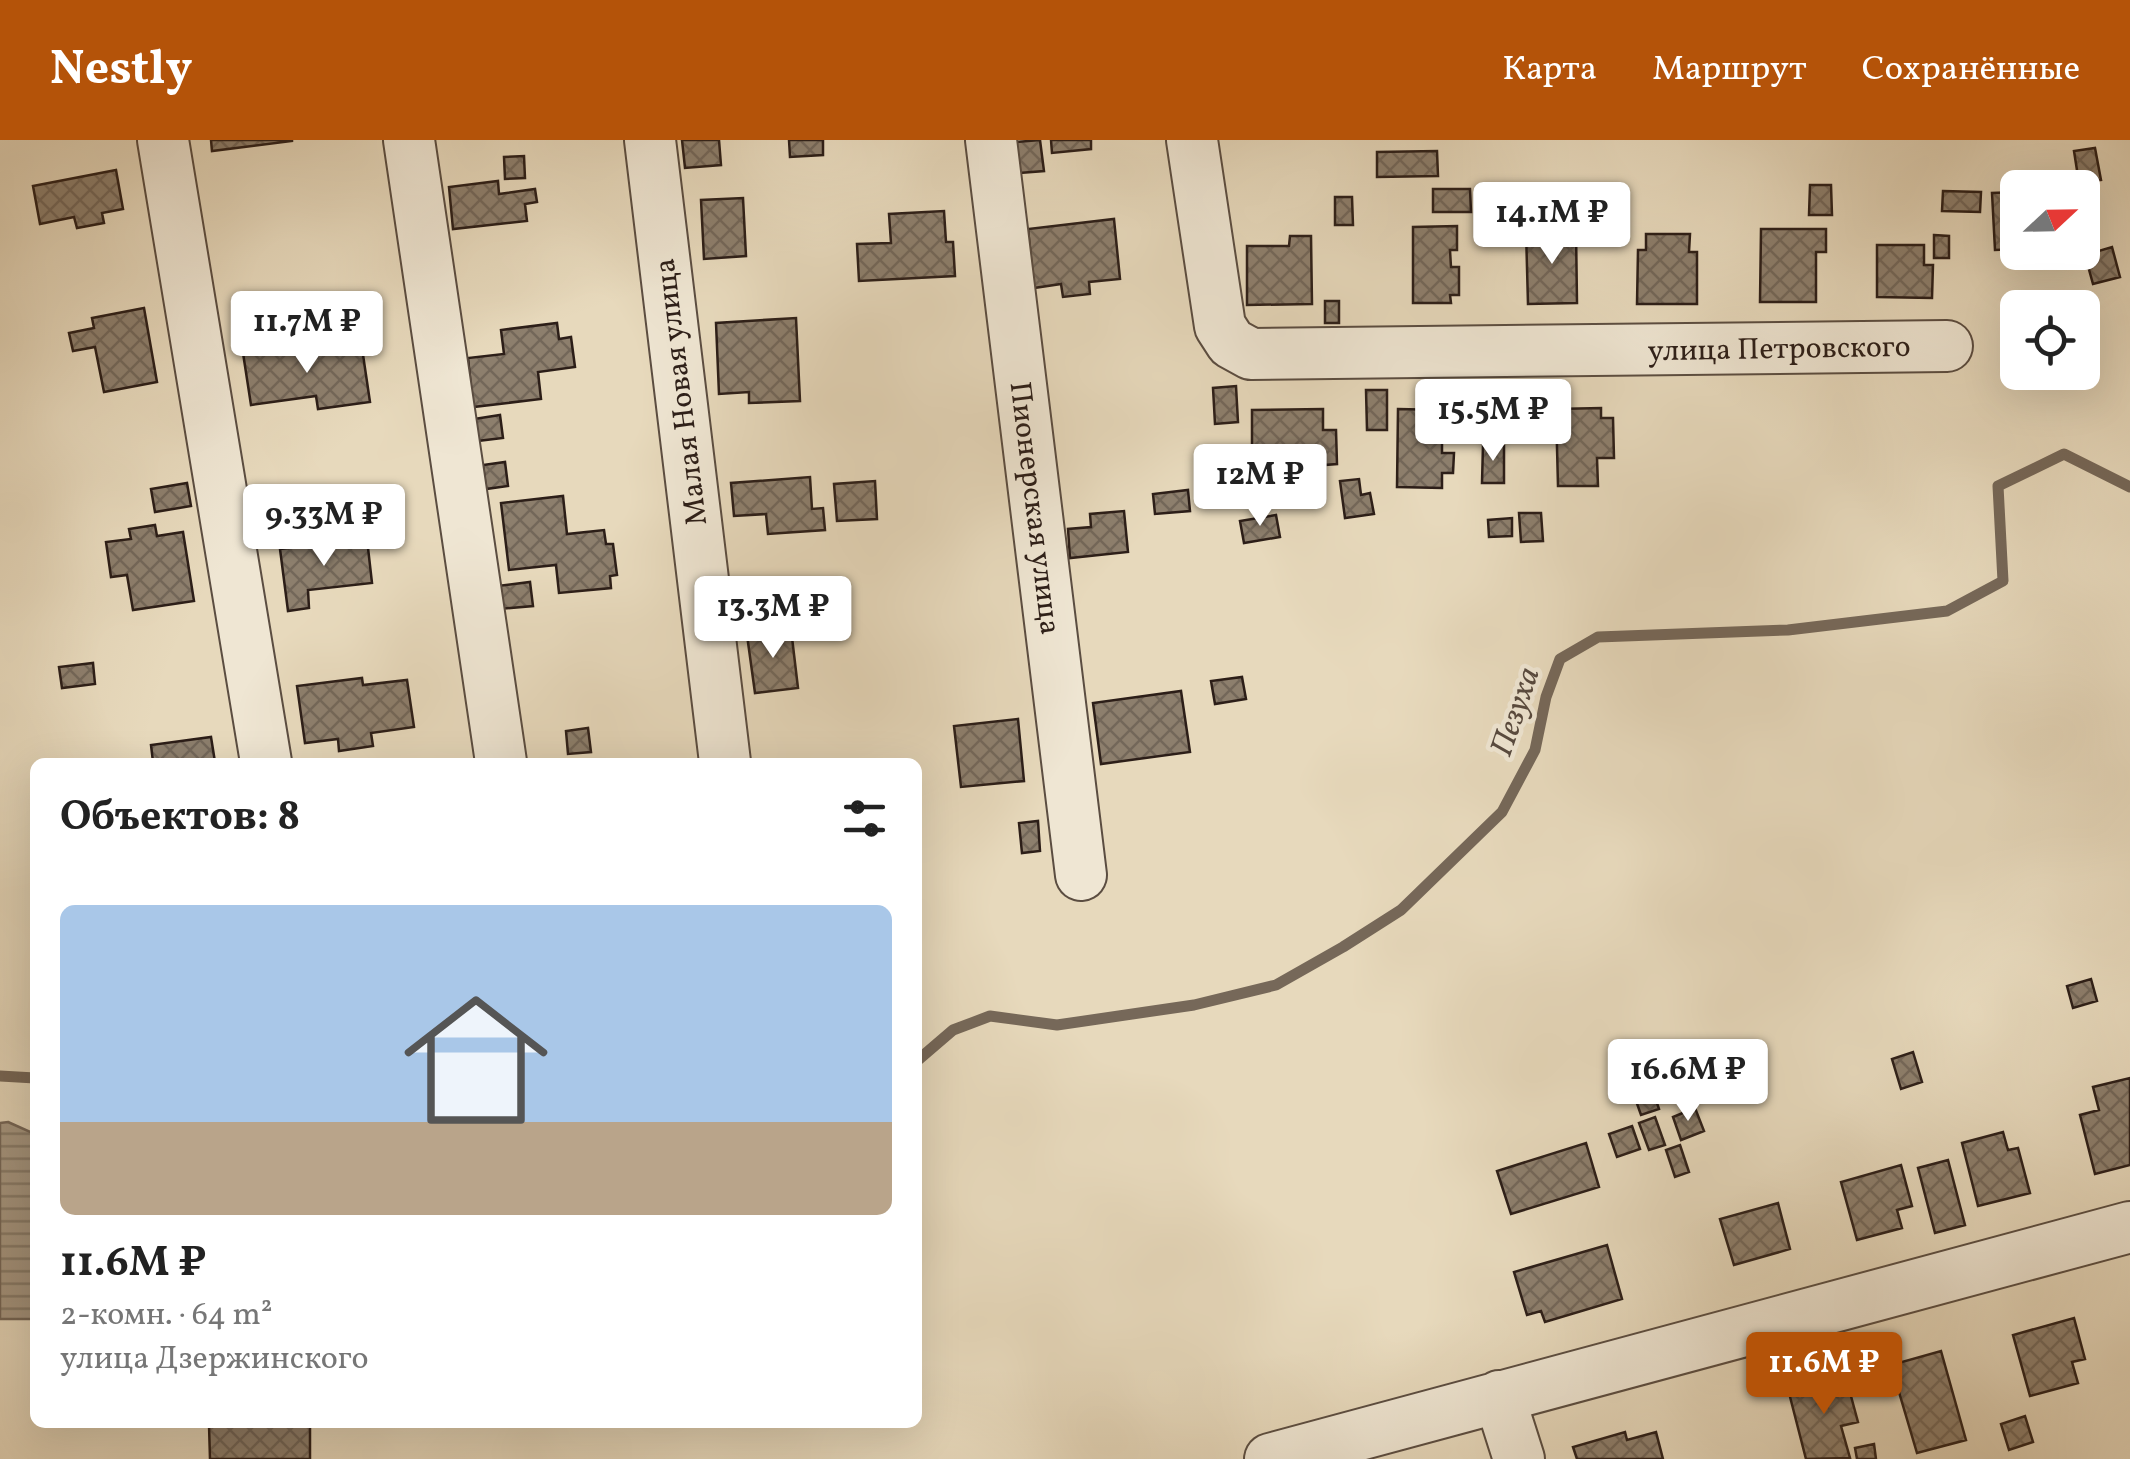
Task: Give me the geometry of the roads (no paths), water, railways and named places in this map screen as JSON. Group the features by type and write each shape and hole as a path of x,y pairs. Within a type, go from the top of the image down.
{"street":[{"path":"164,140 265,758"},
{"path":"410,140 500,758"},
{"name":"Малая Новая улица","path":"650,140 724,758"},
{"name":"Пионерская улица","path":"991,140 1081,875"},
{"name":"улица Петровского","path":"1192,140 1220,326 1231,343 1251,354 1947,346"},
{"path":"1270,1459 2130,1227"},
{"path":"1499,1396 1519,1459"}],"waterway":[{"name":"Пезуха","path":"922,1057 953,1030 990,1016 1057,1025 1194,1005 1276,985 1343,947 1401,910 1502,812 1535,750 1546,697 1560,659 1598,637 1788,630 1947,611 2003,581 1998,486 2064,454 2130,487"},
{"name":"Пезуха","path":"0,1076 30,1078"}]}
